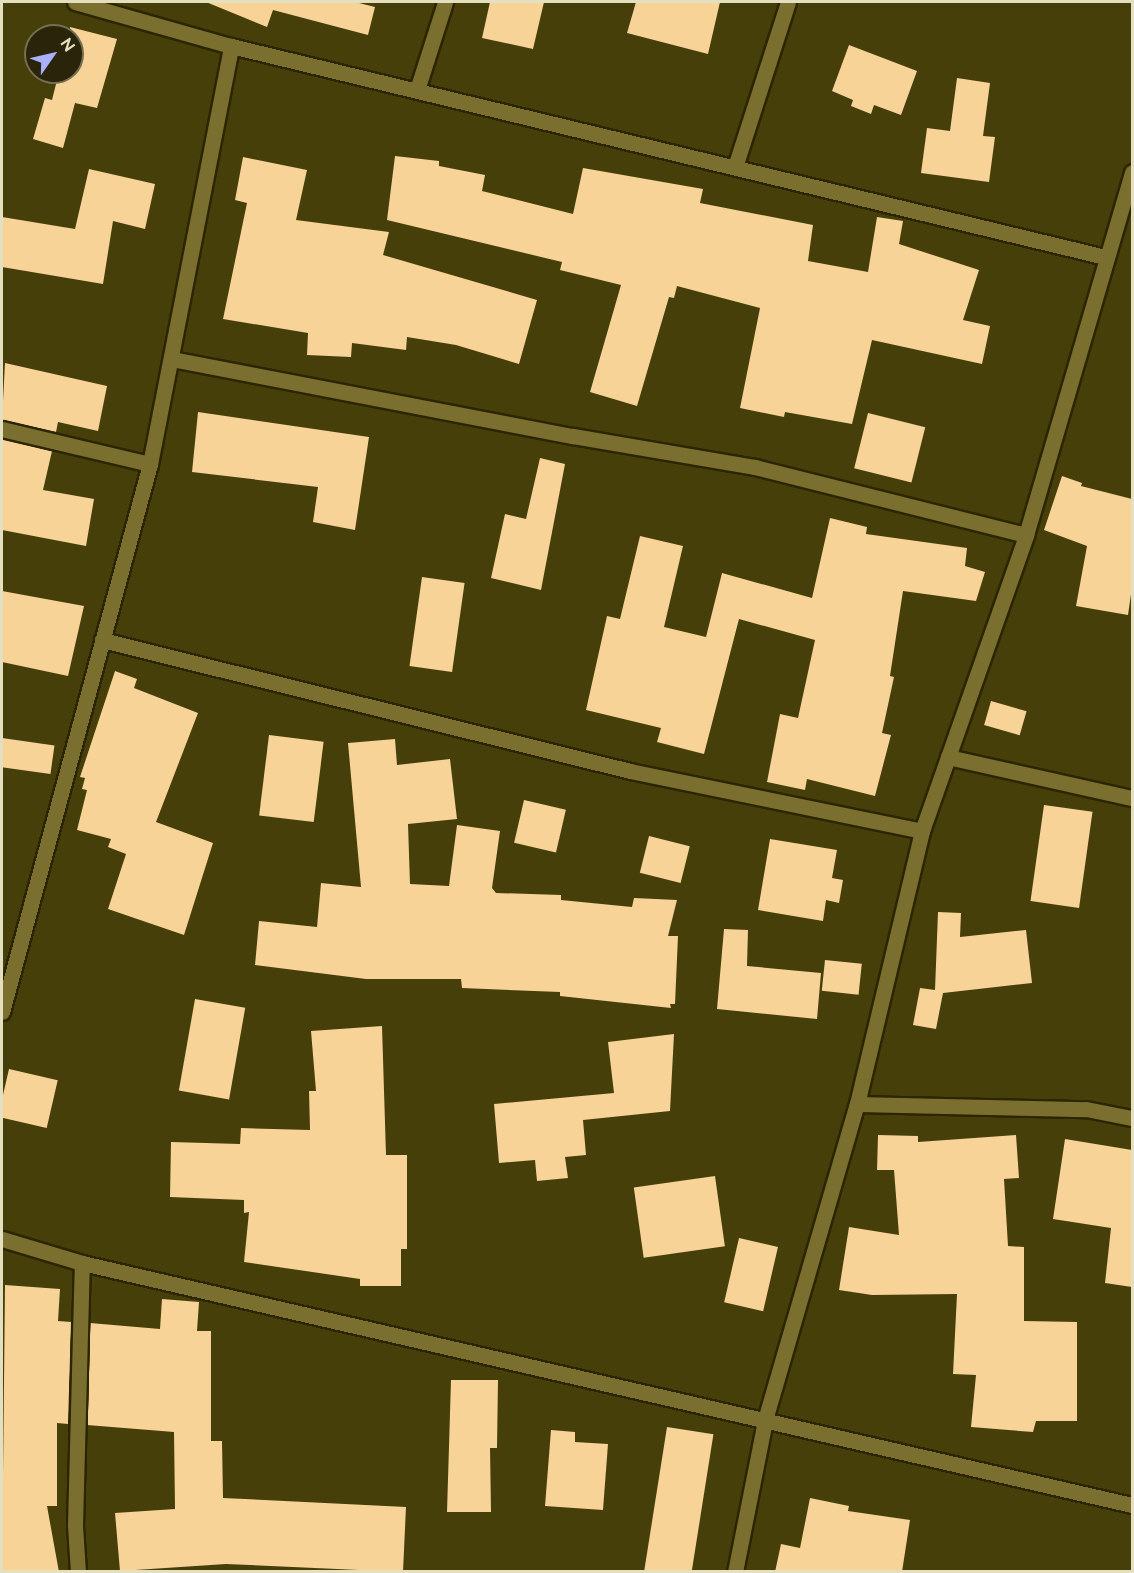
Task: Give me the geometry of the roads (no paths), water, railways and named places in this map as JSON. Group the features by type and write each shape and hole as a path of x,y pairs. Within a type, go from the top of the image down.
{"street":[{"path":"75,2 231,46 1105,257"},
{"path":"417,90 445,2"},
{"path":"735,167 788,2"},
{"path":"2,1012 150,464 231,46"},
{"path":"735,1572 765,1420 857,1104 922,831 1026,534 1105,257 1132,172"},
{"path":"172,359 573,436 755,467 1026,534"},
{"path":"2,429 150,464"},
{"path":"102,640 630,771 922,831"},
{"path":"948,758 1132,798"},
{"path":"857,1104 1086,1109 1132,1118"},
{"path":"2,1239 82,1263 1132,1505"},
{"path":"78,1572 75,1525 82,1263"}]}
